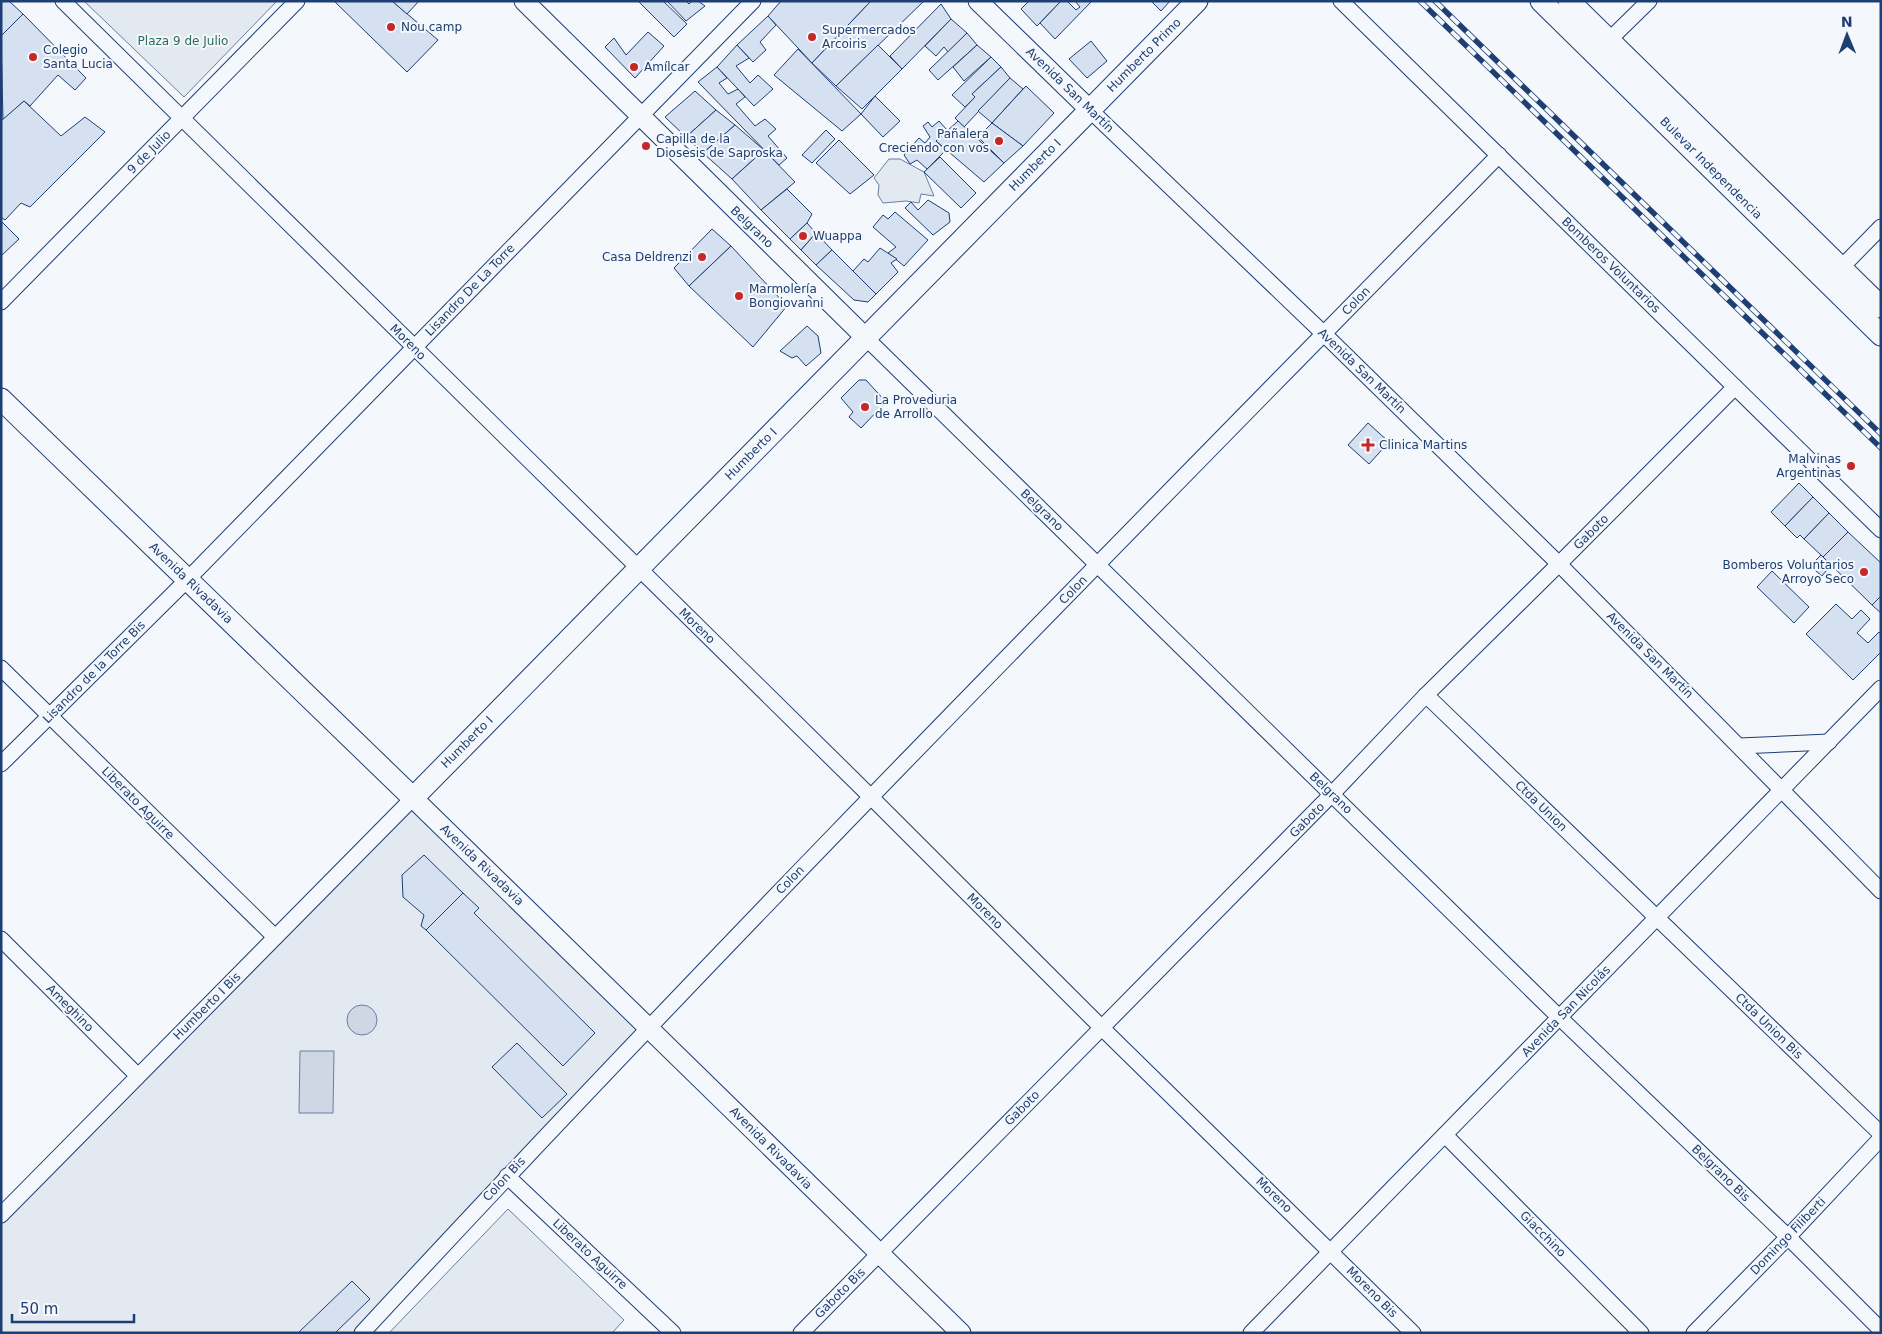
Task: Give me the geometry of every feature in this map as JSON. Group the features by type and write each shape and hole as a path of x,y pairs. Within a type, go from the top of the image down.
{"main road":[{"name":"Humberto Primo","path":"1090,110 1197,1"},
{"name":"Bulevar Independencia","path":"1541,1 1602,48 1834,275 1881,335"},
{"name":"Bulevar Independencia","path":"1569,1 1602,48"},
{"name":"Humberto I","path":"413,798 1090,110"},
{"name":"Bulevar Independencia","path":"1834,275 1881,307"},
{"name":"Avenida Rivadavia","path":"1,399 413,798"}],"street":[{"name":"Moreno","path":"63,1 1102,1028 1331,1251"},
{"name":"9 de Julio","path":"1,302 297,1"},
{"name":"Belgrano","path":"524,1 640,117 1560,1018"},
{"name":"Lisandro De La Torre","path":"188,580 753,1"},
{"name":"Avenida San Martín","path":"978,1 1560,564 1881,891"},
{"name":"Bomberos Voluntarios","path":"1341,1 1881,530"},
{"path":"1602,48 1649,1"},
{"name":"Colon","path":"648,1027 870,797 1499,155"},
{"path":"1834,275 1881,227"},
{"name":"Gaboto","path":"878,1254 1332,794 1426,695 1560,564 1735,386"},
{"name":"Lisandro de la Torre Bis","path":"1,764 188,580"},
{"name":"Liberato Aguirre","path":"1,668 275,937"},
{"name":"Avenida San Nicolás","path":"1251,1333 1881,688"},
{"name":"Ctda Union","path":"1426,695 1657,918"},
{"path":"1739,746 1829,742"},
{"name":"Humberto I Bis","path":"4,1206 138,1076 413,798"},
{"name":"Avenida Rivadavia","path":"413,798 961,1333"},
{"name":"Ctda Union Bis","path":"1657,918 1881,1136"},
{"name":"Ameghino","path":"1,939 138,1076"},
{"name":"Belgrano Bis","path":"1560,1018 1788,1237 1881,1330"},
{"name":"Colon Bis","path":"362,1333 648,1027"},
{"name":"Giacchino","path":"1445,1135 1641,1333"},
{"name":"Domingo Filiberti","path":"1694,1333 1788,1237 1881,1136"},
{"name":"Liberato Aguirre","path":"507,1176 673,1333"},
{"name":"Moreno Bis","path":"1331,1251 1413,1333"},
{"name":"Gaboto Bis","path":"800,1333 878,1254"}],"green space":[{"name":"Plaza 9 de Julio","path":"84,1 277,1 184,97"},
{"path":"889,159 900,159 924,172 934,196 921,194 919,203 906,201 883,203 878,195 879,185 874,178"},
{"path":"413,798 648,1027 362,1333 1,1333 1,1215"},
{"path":"508,1209 624,1320 612,1333 389,1333"}],"shaded area":[{"path":"362,1005 373,1009 377,1020 373,1031 362,1035 351,1031 347,1020 351,1009"},
{"path":"300,1051 334,1051 333,1113 299,1113"}],"building":[{"path":"1,1 9,1 23,14 1,36"},
{"name":"Nou camp","path":"334,1 392,1 438,40 407,72"},
{"path":"392,1 419,1 407,14"},
{"path":"638,1 663,1 687,24 674,37"},
{"path":"667,1 686,1 689,4 692,1 698,1 705,6 686,21"},
{"name":"Supermercados Arcoiris","path":"781,1 871,1 812,63 768,16"},
{"path":"871,1 924,1 836,86 812,63"},
{"path":"1029,1 1061,1 1037,26 1021,9"},
{"path":"1061,1 1067,1 1076,10 1080,7 1075,1 1092,1 1055,39 1040,23"},
{"path":"1151,1 1170,1 1161,11"},
{"path":"941,4 951,19 902,69 890,56"},
{"name":"Colegio Santa Lucia","path":"23,14 86,78 75,90 58,75 30,106 24,101 3,120 1,36"},
{"path":"768,16 776,25 760,42 766,50 753,62 737,45"},
{"path":"951,19 967,33 948,52 944,47 936,56 925,46"},
{"name":"Amílcar","path":"648,32 664,46 635,78 605,47 614,38 626,55"},
{"path":"967,33 977,45 938,80 929,70"},
{"path":"1091,41 1107,61 1087,78 1069,59"},
{"path":"737,45 749,58 736,66 750,83 758,75 773,89 754,106 717,67"},
{"path":"878,45 902,69 862,109 836,86"},
{"path":"977,45 991,57 964,81 953,67"},
{"path":"798,49 861,114 842,131 774,75"},
{"path":"991,57 1001,67 972,94 975,97 965,107 952,95"},
{"path":"717,67 727,78 719,83 728,94 738,89 745,97 736,104 755,126 765,119 776,129 768,136 787,158 779,165 698,82"},
{"path":"1001,67 1010,78 964,127 955,118 975,97 972,94"},
{"path":"1010,78 1023,89 992,123 978,111"},
{"path":"1026,86 1054,113 1023,146 992,123"},
{"path":"695,91 716,110 686,137 665,117"},
{"path":"875,96 900,121 883,137 861,114"},
{"path":"24,101 61,136 85,117 105,132 30,207 21,203 5,220 1,217 1,121"},
{"path":"716,110 735,125 703,153 686,137"},
{"path":"939,121 948,131 936,141 946,150 927,169 917,160 910,164 904,155 919,138 925,143 930,137 923,126 928,122 932,127"},
{"path":"958,121 1004,163 984,182 936,141"},
{"name":"Pañalera Creciendo con vos","path":"992,123 1023,146 1004,163 978,137"},
{"path":"735,125 764,150 732,179 703,153"},
{"path":"826,130 835,139 812,163 802,155"},
{"path":"839,140 874,175 850,194 816,163"},
{"path":"764,150 795,182 761,210 732,179"},
{"path":"940,157 976,193 961,208 924,172"},
{"path":"787,189 812,214 807,223 790,239 761,210"},
{"path":"928,200 949,213 950,222 933,235 905,208 911,202 918,210"},
{"path":"895,212 928,240 904,266 888,253 896,247 873,227 883,215 888,219"},
{"path":"1,221 19,239 1,256"},
{"name":"Wuappa","path":"807,223 816,233 801,250 790,239"},
{"name":"Casa Deldrenzi","path":"712,229 731,246 689,286 674,268"},
{"path":"816,233 832,250 816,265 801,250"},
{"name":"Marmolería Bongiovanni","path":"731,246 787,306 753,347 689,286"},
{"path":"880,248 897,259 891,263 898,272 876,294 853,271 864,259 868,262"},
{"path":"832,250 876,294 868,302 854,300 816,265"},
{"path":"807,326 818,336 821,353 806,366 797,356 792,358 780,351"},
{"name":"La Proveduria de Arrollo","path":"859,380 866,380 886,402 861,428 849,417 853,412 841,398"},
{"path":"1368,423 1389,442 1369,464 1348,445"},
{"path":"1799,483 1813,497 1785,526 1771,512"},
{"path":"1813,497 1829,513 1804,539 1800,535 1797,538 1785,526"},
{"path":"1829,513 1848,532 1823,557 1804,539"},
{"path":"1848,532 1881,563 1881,596 1872,605 1823,557"},
{"path":"1821,555 1831,565 1822,576 1810,566"},
{"path":"1772,571 1809,607 1794,623 1757,587"},
{"path":"1881,596 1881,613 1872,605"},
{"path":"1836,604 1852,619 1861,610 1870,619 1857,633 1868,643 1879,632 1881,634 1881,652 1853,680 1806,634"},
{"path":"424,855 463,893 426,930 421,926 424,915 403,897 402,875"},
{"path":"463,893 479,908 474,913 595,1033 563,1066 426,930"},
{"path":"517,1043 567,1094 542,1118 492,1067"},
{"path":"352,1281 370,1299 335,1333 298,1333"}],"railway":[{"path":"1420,1 1881,448"},
{"path":"1435,1 1881,434"}],"place":[{"name":"Nou camp","path":"391,27"},
{"name":"Supermercados Arcoiris","path":"812,37"},
{"name":"Colegio Santa Lucia","path":"33,57"},
{"name":"Amílcar","path":"634,67"},
{"name":"Pañalera Creciendo con vos","path":"999,141"},
{"name":"Capilla de la Diosesis de Saproska","path":"646,146"},
{"name":"Wuappa","path":"803,236"},
{"name":"Casa Deldrenzi","path":"702,257"},
{"name":"Marmolería Bongiovanni","path":"739,296"},
{"name":"La Proveduria de Arrollo","path":"865,407"},
{"name":"Clinica Martins","path":"1368,445"},
{"name":"Malvinas Argentinas","path":"1851,466"},
{"name":"Bomberos Voluntarios Arroyo Seco","path":"1864,572"}]}
